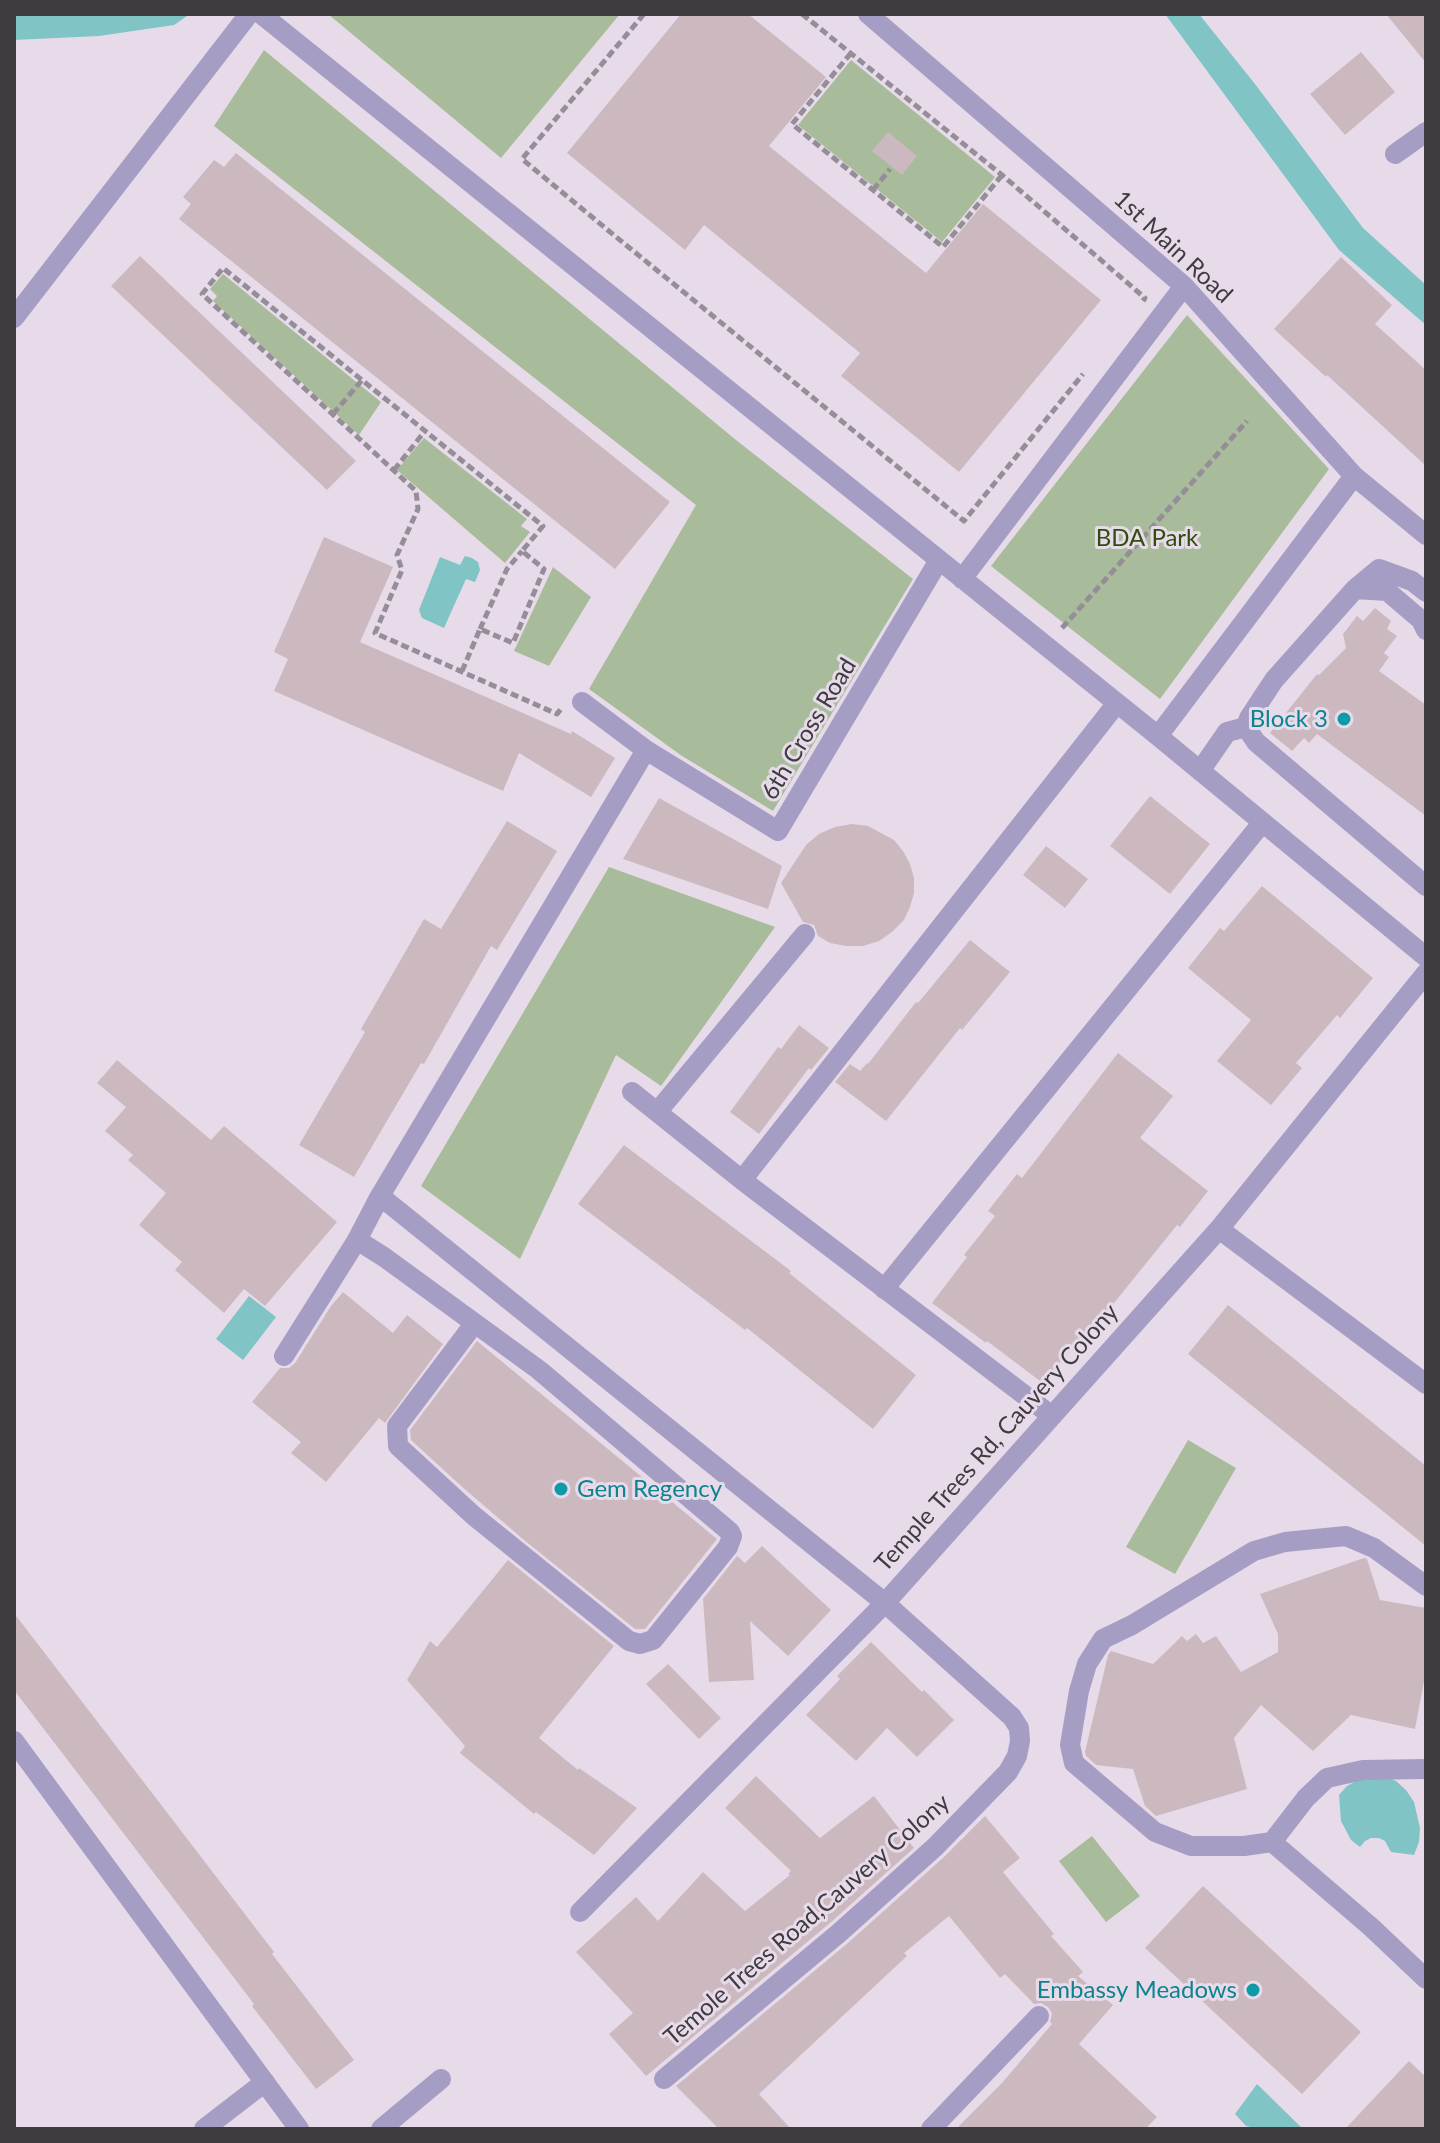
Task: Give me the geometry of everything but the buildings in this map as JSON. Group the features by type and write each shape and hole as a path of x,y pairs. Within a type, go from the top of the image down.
{"street":[{"path":"14,318 249,14"},
{"path":"261,14 1158,736 1426,957"},
{"name":"1st Main Road","path":"868,14 1184,286 1354,476 1426,535"},
{"path":"1395,154 1426,132"},
{"path":"962,579 1184,286"},
{"path":"1158,736 1354,476"},
{"name":"6th Cross Road","path":"646,750 778,831 939,560"},
{"path":"1246,727 1274,680 1355,589 1379,569 1412,581 1426,592"},
{"path":"1355,589 1387,591 1421,620 1426,630"},
{"path":"284,1356 357,1240 380,1196 646,750 573,703"},
{"path":"742,1180 1117,703"},
{"path":"1200,771 1227,732 1246,727"},
{"path":"1246,727 1256,742 1426,886"},
{"path":"884,1289 1262,823"},
{"path":"658,1111 805,934"},
{"name":"Temple Trees Rd, Cauvery Colony","path":"580,1912 885,1603 1219,1229 1426,973"},
{"path":"632,1092 742,1180 1052,1416"},
{"path":"380,1196 885,1603"},
{"path":"1219,1229 1426,1384"},
{"path":"357,1240 539,1370 732,1536 728,1547 653,1640 640,1644 629,1641 474,1516 398,1446 397,1426 474,1324"},
{"path":"1426,1586 1374,1548 1346,1536 1285,1542 1254,1551 1132,1625 1103,1639 1087,1664 1070,1745 1074,1763 1155,1832 1191,1846 1244,1846 1272,1842 1306,1798 1327,1778 1363,1770 1426,1769"},
{"name":"Temole Trees Road,Cauvery Colony","path":"664,2079 839,1933 935,1847 1008,1772 1017,1756 1019,1728 1012,1717 885,1603"},
{"path":"14,1741 299,2129"},
{"path":"1272,1842 1426,1979"},
{"path":"931,2129 1039,2016"},
{"path":"381,2129 441,2079"},
{"path":"204,2129 265,2082"}],"path":[{"path":"644,14 522,159 964,521 1085,372"},
{"path":"802,14 1002,175 1145,298 1135,310"},
{"path":"851,53 792,124 943,247 1002,175"},
{"path":"873,190 890,169"},
{"path":"462,671 507,569 543,526 223,268 202,294 416,491 418,509 397,555 402,570 375,633 557,714 573,703"},
{"path":"333,414 362,380"},
{"path":"1046,646 1247,421"},
{"path":"394,470 425,431"},
{"path":"480,629 513,643 544,569 522,551"}],"green space":[{"path":"328,14 620,14 501,158"},
{"path":"264,50 736,440 913,579 773,811 682,756 589,689 696,505 214,126"},
{"path":"851,60 995,177 942,242 798,125"},
{"path":"223,274 381,402 359,435 213,301 217,296 210,289"},
{"name":"BDA Park","path":"1187,315 1329,469 1160,699 991,566"},
{"path":"424,438 527,519 521,526 530,532 505,563 397,470"},
{"path":"553,567 591,597 549,666 514,651"},
{"path":"609,867 775,927 661,1086 616,1055 520,1259 421,1186"},
{"path":"1188,1440 1236,1468 1175,1574 1126,1547"},
{"path":"1092,1836 1140,1896 1106,1922 1059,1861"}],"shaded area":[{"path":"14,14 190,14 174,25 99,36 14,40"},
{"path":"1165,14 1199,14 1363,228 1426,285 1426,325 1339,250"},
{"path":"465,556 478,562 480,570 475,582 466,579 444,628 422,618 419,610 440,557 460,565"},
{"path":"249,1296 276,1317 243,1360 216,1339"},
{"path":"1383,1776 1396,1781 1414,1802 1420,1828 1414,1855 1391,1852 1385,1841 1379,1838 1371,1838 1360,1847 1351,1840 1341,1821 1339,1795 1347,1786 1358,1780"},
{"path":"1257,2084 1303,2129 1246,2126 1235,2114"}],"place":[{"name":"Block 3","path":"1344,719"},
{"name":"Gem Regency","path":"561,1489"},
{"name":"Embassy Meadows","path":"1253,1990"}]}
